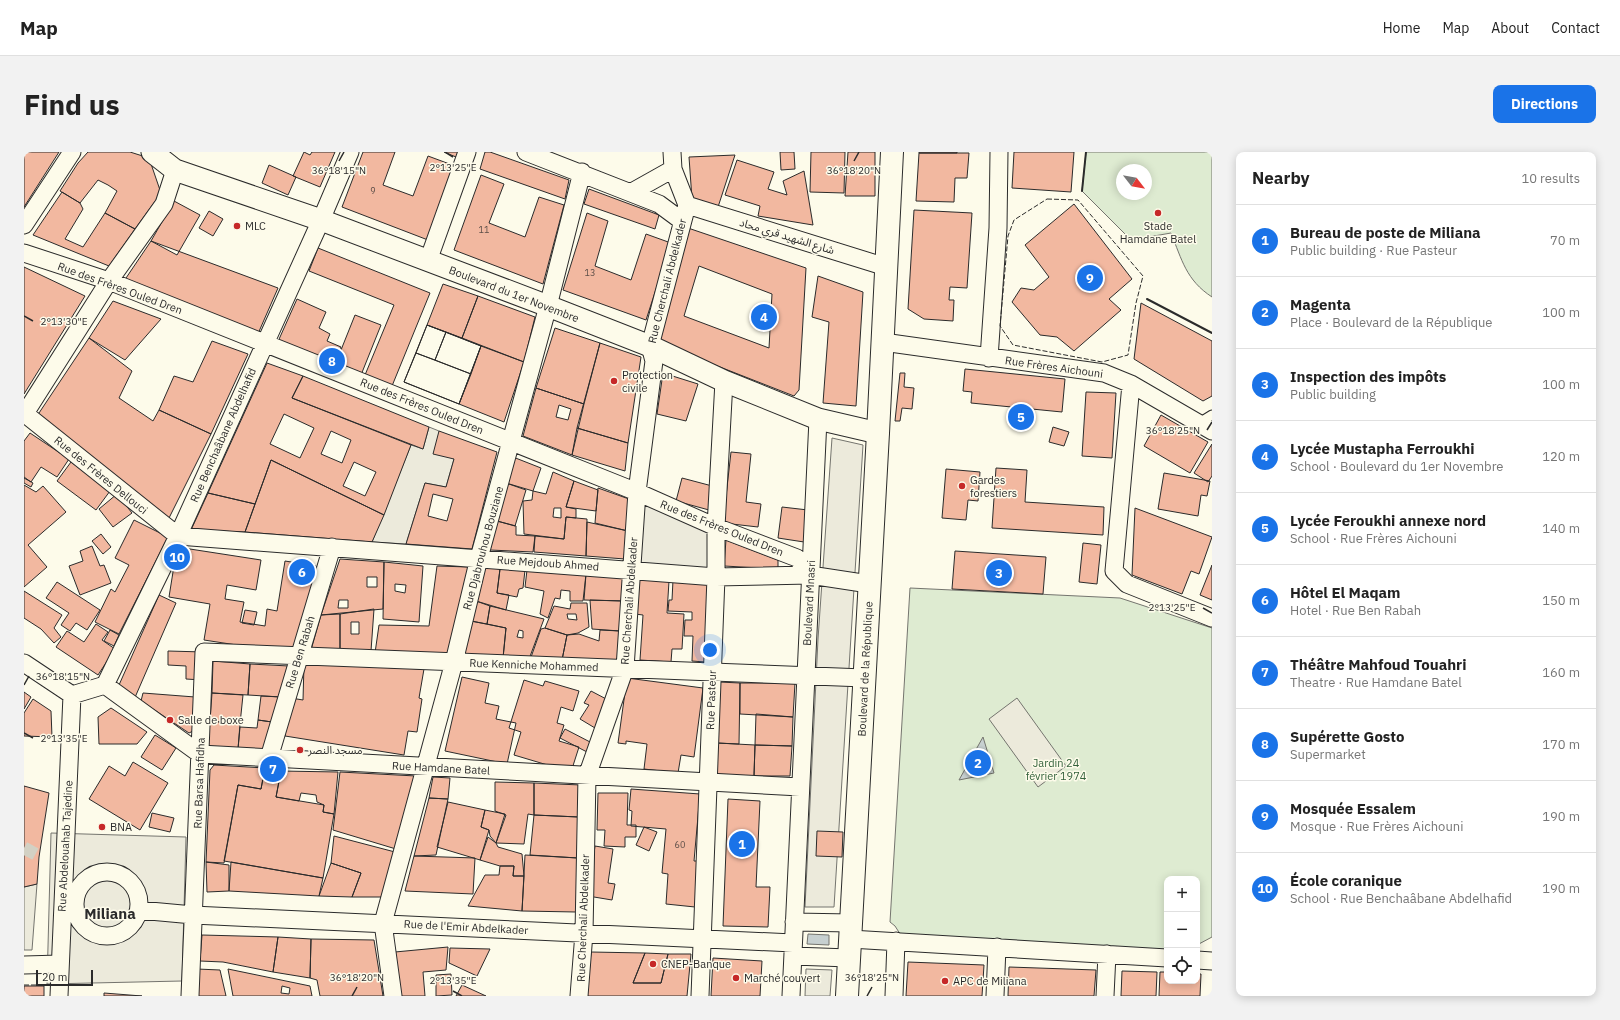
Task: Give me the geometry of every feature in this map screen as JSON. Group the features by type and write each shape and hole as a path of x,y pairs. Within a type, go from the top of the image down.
{"main road":[{"name":"Boulevard de la République","path":"846,996 870,584 892,152"}],"street":[{"path":"24,225 72,152"},
{"name":"Boulevard du 1er Novembre","path":"152,152 321,220 650,346 724,381 818,419 878,433"},
{"name":"Rue Benchaâbane Abdelhafid","path":"105,684 178,536 264,343 321,220 350,152"},
{"path":"428,261 467,152"},
{"path":"526,152 632,192 659,204 682,221"},
{"path":"672,152 673,169 687,205"},
{"path":"990,358 998,228 999,152"},
{"path":"24,414 109,281 164,204 172,161"},
{"path":"632,192 673,169"},
{"name":"Rue Djabrouhou Bouziane","path":"383,923 454,662 479,558 548,306 582,172"},
{"name":"شارع الشهيد قري محاد","path":"687,205 886,267"},
{"name":"Rue Cherchali Abdelkader","path":"579,996 584,933 587,776 625,668 637,492 654,361 650,346 687,205"},
{"name":"Rue des Frères Ouled Dren","path":"24,253 109,281 637,492 716,527 797,558 810,575"},
{"name":"Rue Frères Aichouni","path":"883,342 1104,373 1132,384 1208,423"},
{"name":"Rue Pasteur","path":"700,996 701,938 716,577 716,527 724,381"},
{"path":"1132,384 1114,570 1128,584 1212,618"},
{"name":"Rue des Frères Dellouci","path":"24,414 178,536"},
{"name":"Boulevard Mnasri","path":"791,996 818,419"},
{"name":"Rue Mejdoub Ahmed","path":"178,536 716,577 810,575 870,584"},
{"name":"Rue Ben Rabah","path":"269,758 332,547"},
{"name":"Rue Kenniche Mohammed","path":"204,652 864,678"},
{"name":"Rue Barsa Hafidha","path":"190,996 204,652"},
{"path":"24,663 72,695 105,684 200,754"},
{"name":"Rue Abdelouahab Tajedine","path":"58,996 60,964 68,904 72,695"},
{"name":"Rue Hamdane Batel","path":"200,754 800,787"},
{"path":"110,872 120,874 130,880 136,889 139,900 139,910 134,922 127,930 116,936 104,937 93,934 83,927 68,904 81,885 89,877 99,873 110,872"},
{"name":"Rue de l'Emir Abdelkader","path":"139,910 193,915 701,938 793,949 850,940"},
{"path":"794,922 850,940 896,941 1164,958"},
{"path":"383,923 393,996"},
{"path":"894,996 896,941"},
{"path":"995,996 997,947"},
{"path":"1105,996 1107,954"},
{"path":"1200,960 1212,961"},
{"path":"24,965 60,964"}],"green space":[{"name":"Stade Hamdane Batel","path":"1086,152 1212,152 1212,297 1196,284 1186,269 1171,233 1131,240 1082,191"},
{"name":"Jardin 24 février 1974","path":"910,588 1120,598 1212,628 1212,937 1200,943 1200,876 1164,876 1164,952 902,937 895,926 890,922"}],"shaded area":[{"path":"429,427 439,431 454,459 446,487 425,483 406,544 372,542 411,445 423,449"},
{"path":"832,438 863,445 834,907 805,907 818,639"},
{"path":"644,501 711,529 709,572 639,566"},
{"path":"1017,698 1066,766 1038,787 989,719"},
{"path":"983,737 994,773 959,780"},
{"path":"51,833 186,837 182,981 47,984"},
{"path":"37,884 32,950 24,950 24,887"},
{"path":"808,934 829,935 829,945 807,944"},
{"path":"806,969 832,970 830,996 805,996"}],"building":[{"path":"24,152 59,152 24,207"},
{"path":"88,152 130,152 149,158 161,193 135,229 105,213 117,191 108,185 98,180 80,203 60,191 78,163"},
{"path":"304,152 310,155 312,152 335,152 320,187 293,176"},
{"path":"363,152 395,152 383,185 413,196 428,156 455,166 428,240 342,207"},
{"path":"444,152 458,152 456,157"},
{"path":"485,152 490,152 569,180 565,199 480,169"},
{"path":"780,152 794,152 795,169 781,170"},
{"path":"811,152 845,152 844,193 810,192"},
{"path":"848,152 875,152 875,196 845,196"},
{"path":"957,152 957,153 919,153"},
{"path":"1014,152 1074,152 1071,192 1012,188"},
{"path":"919,153 969,153 967,178 955,178 954,202 916,201"},
{"path":"735,155 718,207 692,199 689,157"},
{"path":"737,160 774,172 768,189 787,195 783,181 804,171 813,225 758,216 760,206 725,195"},
{"path":"269,165 296,177 288,195 262,183"},
{"path":"481,175 504,184 489,223 525,237 539,197 564,205 543,284 454,250"},
{"path":"589,189 659,215 655,229 584,204"},
{"path":"62,192 80,203 83,209 65,239 83,247 105,213 135,229 109,266 33,235"},
{"path":"174,201 200,215 177,255 151,241"},
{"path":"1074,204 1132,279 1109,299 1121,310 1074,351 1057,337 1040,335 1012,302 1021,288 1034,290 1049,277 1025,245"},
{"path":"914,210 972,213 967,288 950,287 949,300 954,300 953,321 924,319 908,309"},
{"path":"209,211 223,219 213,236 199,228"},
{"path":"587,213 608,221 595,266 631,280 646,234 671,243 646,320 563,290"},
{"path":"685,227 806,268 799,390 794,396 656,342","holes":["699,266 772,294 769,348 684,316"]},
{"path":"151,241 278,288 257,336 124,281"},
{"path":"318,248 430,293 392,386 365,375 394,305 309,271"},
{"path":"24,267 85,296 24,394"},
{"path":"818,276 863,292 856,406 823,403 829,322 812,317"},
{"path":"443,284 478,296 462,338 427,325"},
{"path":"478,296 535,317 524,362 462,338"},
{"path":"297,299 326,312 319,328 330,334 327,341 341,347 331,370 276,346"},
{"path":"113,301 161,319 125,360 89,338"},
{"path":"1141,303 1212,341 1212,396 1203,401 1134,359"},
{"path":"355,315 381,325 361,375 335,365"},
{"path":"427,325 481,346 459,404 404,382"},
{"path":"427,325 446,332 435,360 416,353"},
{"path":"555,328 600,343 584,404 536,388"},
{"path":"446,332 481,346 471,374 435,360"},
{"path":"89,338 132,371 119,398 153,421 159,410 211,434 168,520 37,416"},
{"path":"212,341 248,354 211,434 159,410 174,376 193,382"},
{"name":"Protection civile","path":"600,343 641,357 628,443 577,428"},
{"path":"481,346 524,362 504,422 459,404"},
{"path":"416,353 471,374 459,404 404,382"},
{"path":"267,363 303,376 292,398 411,445 384,515 271,460 255,504 208,493","holes":["284,414 314,428 300,458 270,444","331,431 351,440 342,463 321,454","354,462 376,472 365,496 343,486"]},
{"path":"965,369 1065,379 1062,412 971,403 972,392 963,391"},
{"path":"663,373 698,384 686,421 657,414"},
{"path":"900,373 905,373 904,387 914,388 912,409 902,408 900,421 895,421"},
{"path":"303,376 429,427 423,449 292,398"},
{"path":"536,388 584,404 572,455 523,436","holes":["559,405 571,409 568,420 556,417"]},
{"path":"1086,392 1116,393 1112,458 1082,456"},
{"path":"1161,415 1208,442 1190,473 1144,446"},
{"path":"1053,427 1069,432 1064,446 1049,442"},
{"path":"577,428 628,443 625,471 572,455"},
{"path":"439,431 497,452 472,549 406,544 425,483 446,487 454,459 433,454","holes":["433,494 453,499 447,521 428,516"]},
{"path":"30,433 69,459 57,477 41,467 31,482 24,477 24,441"},
{"path":"1212,444 1212,476 1208,482 1194,473"},
{"path":"731,452 751,454 746,502 761,504 758,527 723,523"},
{"path":"513,457 541,468 533,491 506,483"},
{"path":"271,460 384,515 372,542 245,532"},
{"path":"71,462 110,491 96,510 57,481"},
{"path":"996,468 1027,470 1025,502 1104,507 1103,535 992,528"},
{"name":"Gardes forestiers","path":"946,469 980,472 978,501 968,500 966,520 942,518"},
{"path":"553,472 574,481 566,507 576,509 576,518 566,517 564,539 524,534 523,501 532,500 533,491 546,494","holes":["554,508 561,508 561,518 553,517"]},
{"path":"1164,473 1210,481 1207,496 1201,495 1198,516 1158,509"},
{"path":"24,478 33,483 31,487 24,483"},
{"path":"682,478 716,487 709,510 676,501"},
{"path":"574,481 598,490 596,511 566,507"},
{"path":"506,483 526,490 515,526 497,521"},
{"path":"24,485 36,492 43,486 66,512 28,545 47,567 24,587"},
{"path":"598,488 629,499 628,531 595,523"},
{"path":"208,493 255,504 245,532 191,530"},
{"path":"117,494 132,513 113,527 99,509"},
{"path":"782,507 808,510 804,542 778,538"},
{"path":"1135,508 1212,537 1199,574 1191,571 1182,594 1132,575"},
{"path":"566,517 587,519 586,556 534,552 535,536 564,539"},
{"path":"134,520 168,537 119,634 95,622 111,589 115,592 129,565 115,558"},
{"path":"497,521 516,526 516,535 535,536 533,552 490,550"},
{"path":"587,522 628,531 625,559 586,556"},
{"path":"101,534 111,547 103,554 92,541"},
{"path":"726,540 778,560 778,569 724,566"},
{"path":"1083,543 1101,545 1097,584 1079,582"},
{"path":"92,546 100,566 104,565 111,583 80,595 69,566 83,561 80,551"},
{"path":"177,547 261,560 256,590 227,585 225,599 244,602 240,622 265,626 267,609 277,611 285,561 316,566 302,655 204,640 210,604 169,597"},
{"path":"955,551 1046,557 1043,594 952,589"},
{"path":"340,559 384,562 383,609 321,615","holes":["367,577 377,577 377,587 367,587","339,600 348,600 348,608 338,608"]},
{"path":"384,562 423,566 419,622 383,619","holes":["395,584 406,585 405,593 395,591"]},
{"path":"1212,565 1212,600 1200,595"},
{"path":"437,566 469,567 448,656 375,653 379,625 429,626"},
{"path":"485,567 500,569 497,593 509,595 506,610 476,601"},
{"path":"500,569 525,570 523,588 519,589 517,597 497,593"},
{"path":"527,570 586,574 583,601 570,601 570,591 561,590 560,599 555,598 548,618 540,614 544,591 525,587"},
{"path":"586,574 626,575 625,601 584,600"},
{"path":"637,579 669,581 667,613 684,614 682,649 672,649 671,662 640,660 643,615 635,614"},
{"path":"673,580 711,582 706,662 692,661 693,636 684,636 685,620 692,620 692,612 668,611 669,600 672,600"},
{"path":"57,582 100,610 87,630 76,623 70,631 61,625 69,613 46,598"},
{"path":"24,591 62,615 54,628 61,637 54,643 41,629 24,618"},
{"path":"159,595 176,603 133,702 115,694"},
{"path":"590,600 623,601 620,631 592,629"},
{"path":"476,601 490,606 487,624 471,621"},
{"path":"571,603 587,603 589,627 578,633 567,635 545,628 554,606 570,609","holes":["567,614 576,614 577,620 568,619"]},
{"path":"490,606 544,619 529,659 503,658 506,628 487,624","holes":["519,630 523,631 523,638 517,637"]},
{"path":"374,609 371,651 340,651 340,614","holes":["351,622 359,622 359,634 351,634"]},
{"path":"245,610 257,612 254,625 242,623"},
{"path":"340,614 340,651 311,650 321,615"},
{"path":"471,621 506,628 503,658 464,656"},
{"path":"96,624 108,632 102,640 115,649 98,675 56,647 67,631 84,642"},
{"path":"545,628 567,635 562,660 530,660 541,629"},
{"path":"110,630 119,635 114,646 104,641"},
{"path":"600,630 620,631 618,661 562,660 567,635 579,634 599,641"},
{"path":"168,651 204,652 202,680 186,679 186,666 168,665"},
{"path":"213,661 250,664 248,695 212,693"},
{"path":"250,664 289,666 281,697 248,695"},
{"path":"304,664 424,669 419,698 422,699 417,732 408,731 404,755 285,736 291,698 303,700"},
{"path":"462,677 489,683 485,703 499,706 496,719 516,723 507,764 445,751"},
{"path":"627,678 703,688 694,757 681,755 678,773 644,769 647,744 626,741 626,744 618,743"},
{"path":"524,680 543,686 545,681 579,691 573,711 561,707 557,723 564,725 559,741 579,747 571,772 514,755 521,732 509,728"},
{"path":"719,682 740,683 739,744 717,743"},
{"path":"740,683 795,683 793,717 740,714"},
{"path":"591,691 610,701 595,728 580,719 589,705 584,703"},
{"path":"24,692 31,697 24,709"},
{"path":"143,693 195,697 193,731 189,733 141,701"},
{"path":"212,693 243,695 240,724 210,721"},
{"path":"261,696 281,697 272,722 258,720"},
{"path":"33,699 51,711 52,737 24,736 24,713"},
{"path":"111,708 147,732 137,744 99,744 98,717"},
{"path":"756,714 793,717 792,746 755,745"},
{"path":"258,720 272,722 263,750 238,749 240,727 257,728"},
{"path":"210,721 240,724 238,749 208,747"},
{"path":"565,729 592,743 587,752 560,738"},
{"path":"155,735 176,748 162,770 141,757"},
{"path":"717,743 755,745 754,776 715,775"},
{"path":"755,745 792,746 790,776 754,776"},
{"path":"133,762 168,783 140,830 89,799 109,766 125,776"},
{"path":"214,765 265,768 261,789 238,785 224,863 206,862 210,770"},
{"path":"265,768 281,771 276,797 324,805 323,812 334,814 323,878 224,861 238,785 261,789"},
{"path":"281,771 338,772 334,814 323,812 324,805 317,802 316,795 301,793 299,801 276,797"},
{"path":"340,772 416,776 396,849 333,830"},
{"path":"433,777 450,778 448,799 429,798"},
{"path":"495,782 534,783 534,815 528,814 524,844 496,843 506,815 495,811"},
{"path":"534,783 581,785 579,817 534,815"},
{"path":"24,786 49,793 39,857 37,884 24,887"},
{"path":"631,789 700,794 694,861 699,861 695,907 666,904 668,874 662,873 666,829 631,826 632,811 629,810"},
{"path":"598,793 628,793 627,825 636,825 636,837 625,837 625,847 604,846 605,830 597,830"},
{"path":"429,798 448,799 436,855 414,856"},
{"path":"728,799 760,801 756,887 770,887 768,927 723,926"},
{"path":"448,802 485,810 481,827 489,830 480,860 437,847"},
{"path":"485,810 505,814 496,843 490,836 489,830 481,827"},
{"path":"152,813 174,818 170,832 149,827"},
{"path":"534,815 579,817 578,858 530,855"},
{"path":"644,827 657,832 649,851 636,845"},
{"path":"817,831 843,832 842,857 816,856"},
{"path":"334,836 395,852 384,897 352,897 361,873 331,863"},
{"path":"488,837 496,843 498,847 522,854 524,876 513,876 514,866 500,866 480,860"},
{"path":"595,846 613,849 608,883 615,884 612,900 588,896"},
{"path":"525,855 578,858 576,912 522,911"},
{"path":"414,856 475,858 473,894 405,891"},
{"path":"206,862 229,865 229,891 207,892"},
{"path":"231,862 323,878 319,896 229,891"},
{"path":"331,863 361,873 352,897 319,896"},
{"path":"500,866 514,866 513,876 524,876 522,911 468,906 485,875 499,875"},
{"path":"202,935 278,937 273,972 223,962 200,961"},
{"path":"278,937 311,939 310,978 273,972"},
{"path":"311,939 374,940 383,996 320,996 317,980 310,978"},
{"path":"448,947 446,970 423,972 425,996 399,996 395,952"},
{"path":"450,948 490,949 477,976 449,963"},
{"path":"591,952 645,953 633,983 661,983 668,954 691,954 687,996 587,996"},
{"name":"CNEP-Banque","path":"645,953 668,954 661,983 633,983"},
{"name":"Marché couvert","path":"713,958 762,961 760,996 711,996"},
{"name":"APC de Miliana","path":"908,962 984,965 982,996 906,996"},
{"path":"1009,967 1096,970 1094,996 1008,996"},
{"path":"197,969 220,970 226,996 196,996"},
{"path":"228,969 310,986 312,996 233,996","holes":["282,986 290,988 289,994 281,993"]},
{"path":"1122,971 1157,972 1156,996 1121,996"},
{"path":"1160,972 1164,972 1164,984 1200,984 1201,974 1200,996 1159,996"},
{"path":"451,974 452,995 436,996 436,975"},
{"path":"462,985 486,996 456,996"},
{"path":"24,986 44,986 44,996 24,996"},
{"path":"104,993 142,996 104,996"}],"tunnel":[{"path":"24,848 39,856"}],"fence":[{"path":"1047,199 1078,200 1143,276 1136,303 1128,355 1102,362 1013,345 1000,326 1008,236 1014,220 1047,199"},
{"path":"24,985 40,985"}],"wall":[{"path":"1082,191 1086,152"},
{"path":"1147,299 1212,333"}],"place":[{"name":"Stade Hamdane Batel","path":"1158,213"},
{"name":"MLC","path":"237,226"},
{"name":"Mosquée Essalem","path":"1090,278"},
{"name":"Lycée Mustapha Ferroukhi","path":"764,317"},
{"name":"Supérette Gosto","path":"332,361"},
{"name":"Protection civile","path":"614,381"},
{"name":"Lycée Feroukhi annexe nord","path":"1021,417"},
{"name":"Gardes forestiers","path":"962,486"},
{"name":"École coranique","path":"177,557"},
{"name":"Hôtel El Maqam","path":"302,572"},
{"name":"Inspection des impôts","path":"999,573"},
{"name":"Salle de boxe","path":"170,720"},
{"name":"مسجد النصر","path":"300,750"},
{"name":"Magenta","path":"978,763"},
{"name":"Théâtre Mahfoud Touahri","path":"273,769"},
{"name":"BNA","path":"102,827"},
{"name":"Bureau de poste de Miliana","path":"742,844"},
{"name":"CNEP-Banque","path":"653,964"},
{"name":"Marché couvert","path":"736,978"},
{"name":"APC de Miliana","path":"945,981"}],"district":[{"name":"Miliana","path":"110,914"}]}
